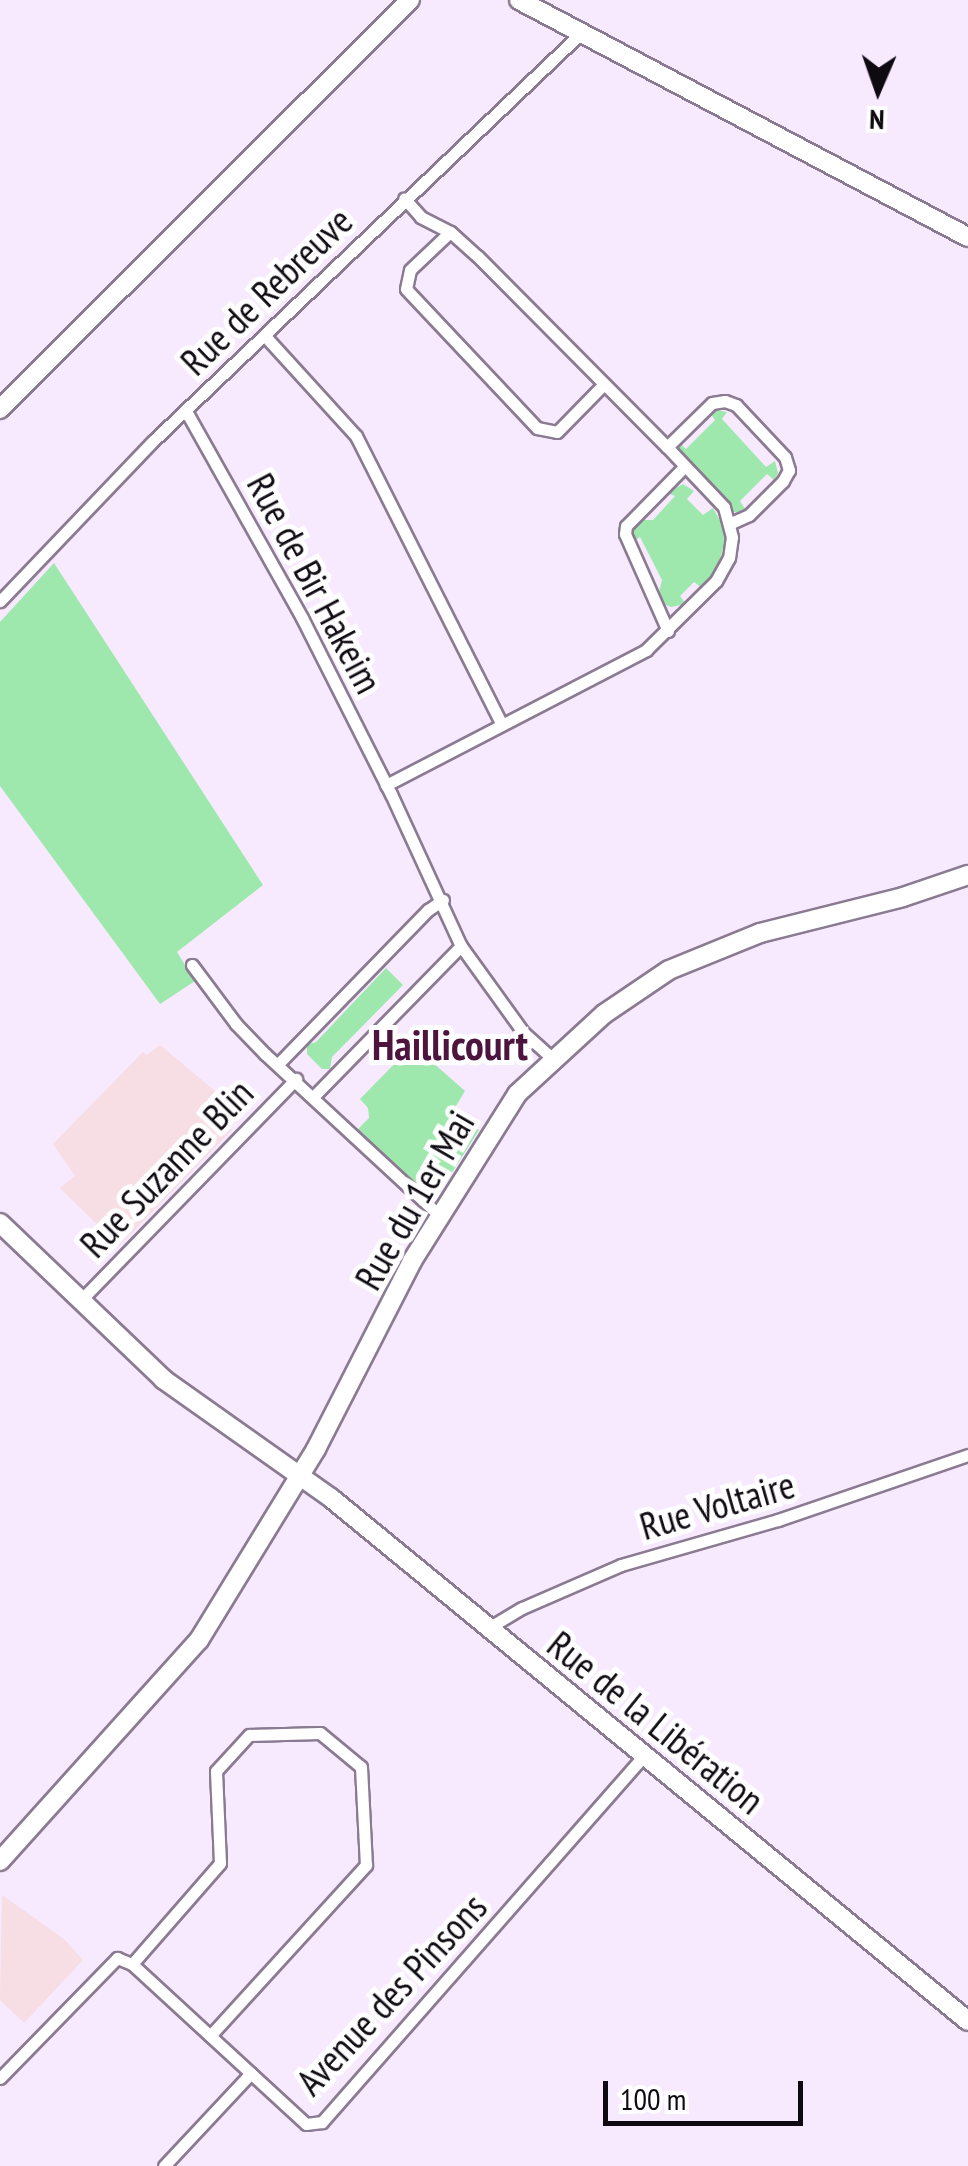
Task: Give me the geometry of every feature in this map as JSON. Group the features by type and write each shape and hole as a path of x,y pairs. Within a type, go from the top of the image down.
{"street":[{"path":"0,409 410,0"},
{"path":"519,0 968,236"},
{"name":"Rue de Rebreuve","path":"0,601 186,411 404,198 581,33"},
{"path":"386,784 646,650 716,581 729,558 731,523 724,508 604,384 450,232 421,217 404,198"},
{"path":"450,232 410,270 406,289 538,428 557,432 604,384"},
{"path":"265,336 356,436 501,723"},
{"path":"666,448 712,403 725,401 736,405 785,457 789,470 783,481 749,515 731,523"},
{"name":"Rue de Bir Hakeim","path":"186,411 302,618 443,900 462,946 523,1032 553,1059"},
{"path":"668,631 625,534 634,517 684,466"},
{"name":"Rue du 1er Mai","path":"0,1861 192,1648 300,1476 439,1216 504,1110 553,1059 642,986 700,956 801,920 904,897 968,875"},
{"path":"279,1063 428,910 443,900"},
{"path":"314,1096 441,962 462,946"},
{"path":"192,965 236,1024 314,1096 317,1105 361,1148 439,1216"},
{"name":"Rue Suzanne Blin","path":"80,1301 296,1079"},
{"name":"Rue de la Libération","path":"0,1224 163,1379 300,1476 968,2021"},
{"name":"Rue Voltaire","path":"490,1628 522,1608 621,1565 778,1520 968,1456"},
{"path":"132,1964 220,1863 216,1771 248,1735 320,1732 361,1767 366,1865 210,2036"},
{"name":"Avenue des Pinsons","path":"0,2078 116,1958 132,1964 306,2124 322,2122 644,1756"},
{"path":"164,2166 251,2073"}],"shaded area":[{"path":"160,1045 234,1107 221,1120 232,1130 119,1246 60,1188 75,1176 53,1144 143,1052 147,1055"},
{"path":"2,1895 64,1939 83,1960 24,2023 0,2000"}],"green space":[{"path":"727,412 722,419 766,467 775,461 778,473 774,480 767,474 740,501 745,509 738,512 731,512 731,503 678,450 678,442 686,449 715,420 710,413"},
{"path":"683,484 694,491 687,499 703,515 713,508 724,528 724,546 714,577 703,589 694,582 680,596 686,604 671,607 661,603 658,596 662,580 640,537 633,542 631,534 638,520 653,520 675,496 667,493"},
{"path":"54,563 263,885 177,952 195,981 160,1004 0,786 0,622"},
{"path":"386,968 403,985 332,1057 330,1069 322,1069 307,1054 307,1045 316,1042"},
{"path":"413,1045 465,1091 451,1114 479,1130 432,1204 355,1132 369,1118 368,1108 360,1099"}],"district":[{"name":"Haillicourt","path":"450,1045"}]}
